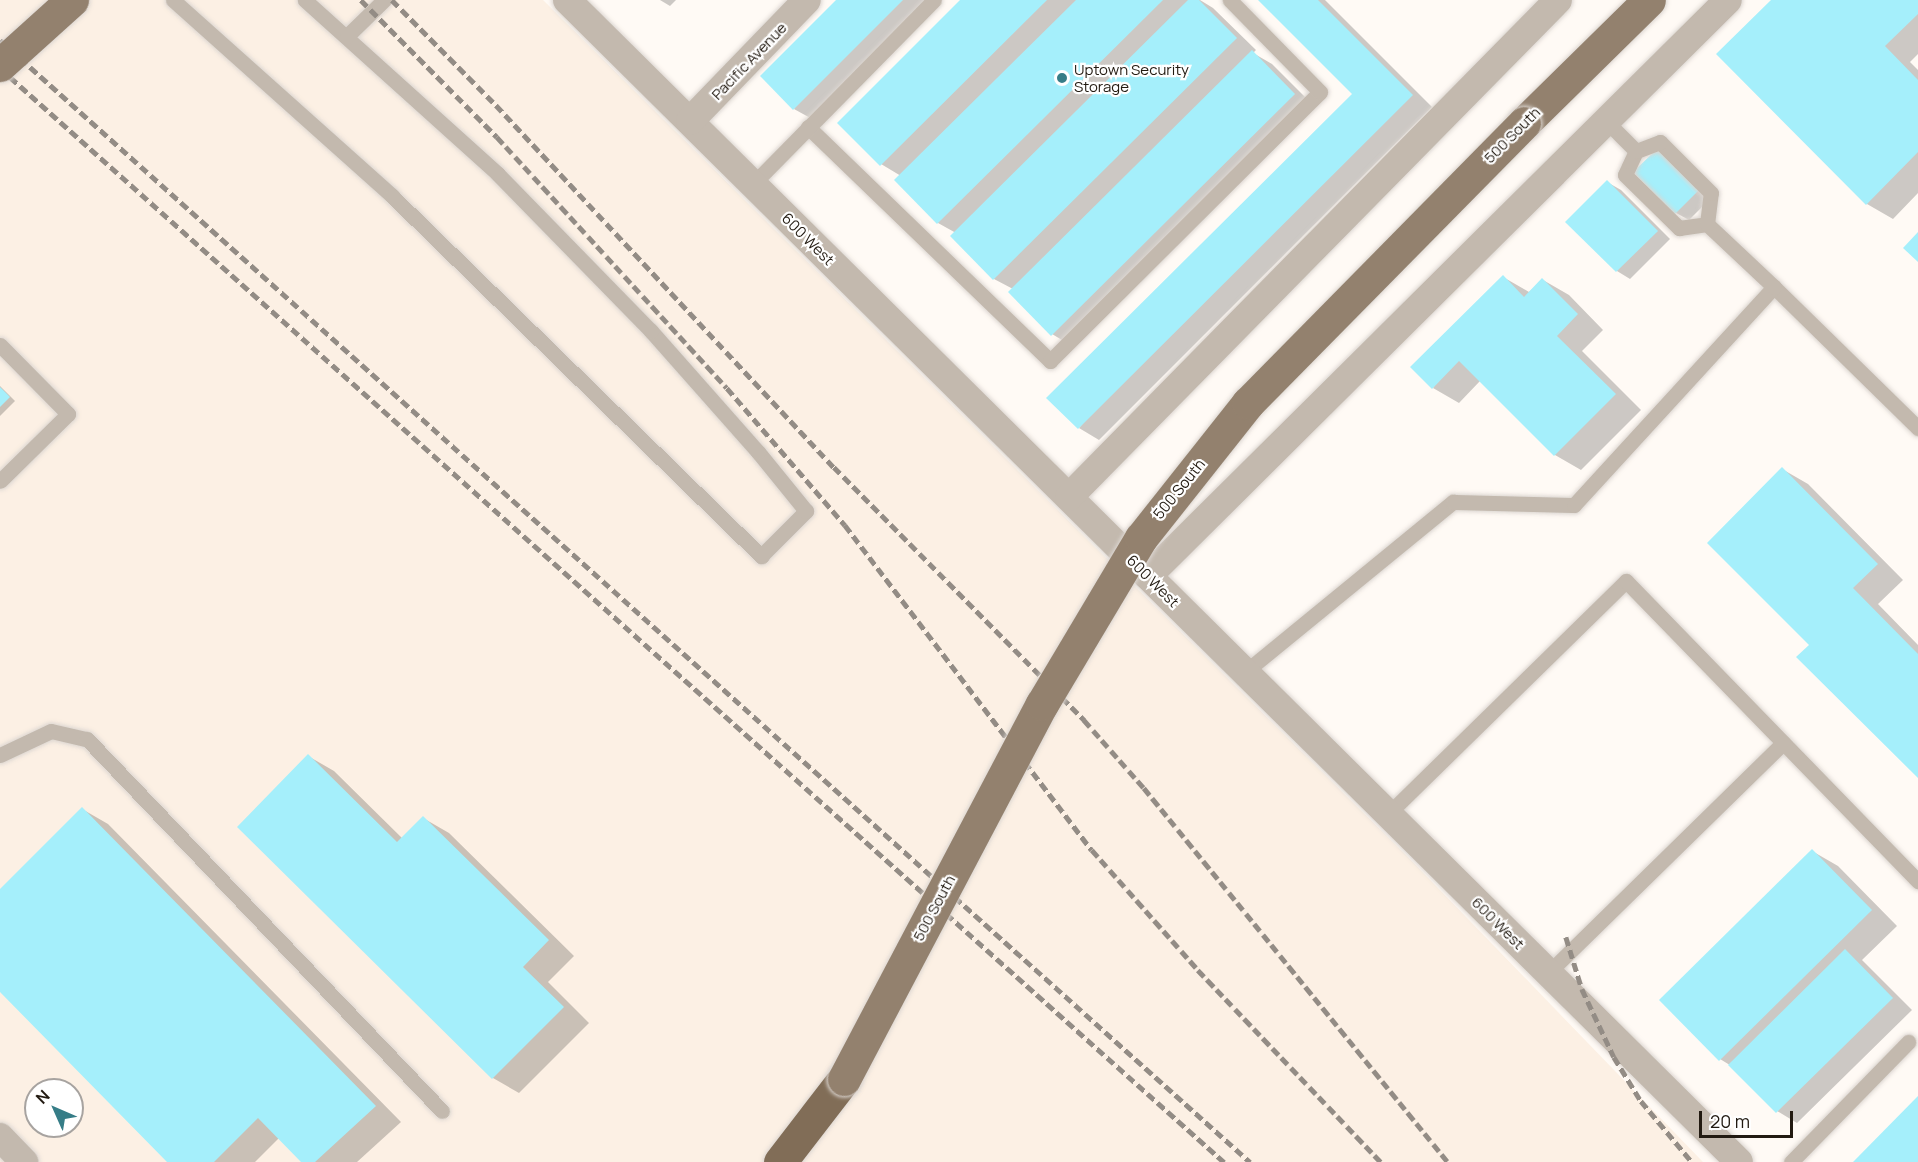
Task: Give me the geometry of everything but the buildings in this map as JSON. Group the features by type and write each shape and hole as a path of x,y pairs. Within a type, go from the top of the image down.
{"highway":[{"path":"780,1162 844,1079"},
{"path":"811,1162 844,1079"}],"main road":[{"path":"0,65 72,0"},
{"name":"500 South","path":"844,1079 1042,704 1141,538 1248,403 1524,123 1649,0"}],"street":[{"name":"600 West","path":"567,0 1739,1162"},
{"name":"Pacific Avenue","path":"690,121 807,0"},
{"path":"1069,497 1558,0"},
{"path":"1148,576 1728,0"},
{"path":"0,1137 24,1162"}],"lane":[{"path":"173,0 392,196 761,556 806,511 788,488 730,419 570,245 424,104 305,0"},
{"path":"347,36 384,0"},
{"path":"753,184 934,0"},
{"path":"808,127 1050,361 1320,92 1230,0"},
{"path":"1606,121 1636,151"},
{"path":"1660,142 1711,193 1707,224 1679,228 1625,175 1636,151 1660,142"},
{"path":"1707,224 1918,428"},
{"path":"1245,672 1453,502 1574,505 1774,287"},
{"path":"0,345 68,414 0,481"},
{"path":"1388,814 1626,581 1918,881"},
{"path":"0,755 51,731 87,739 442,1111"},
{"path":"1548,973 1783,743"},
{"path":"1791,1162 1908,1042"}],"shaded area":[{"path":"0,0 543,0 1411,860 1703,1162 0,1162"}],"railway":[{"path":"361,0 497,137 727,388 845,525 1092,850 1198,970 1381,1162"},
{"path":"392,0 496,105 834,467 1084,720 1144,788 1448,1162"},
{"path":"0,40 1250,1162"},
{"path":"0,68 1224,1162"},
{"path":"1566,937 1582,989 1614,1057 1641,1101 1692,1162"}],"place":[{"name":"Uptown Security Storage","path":"1062,78"}]}
